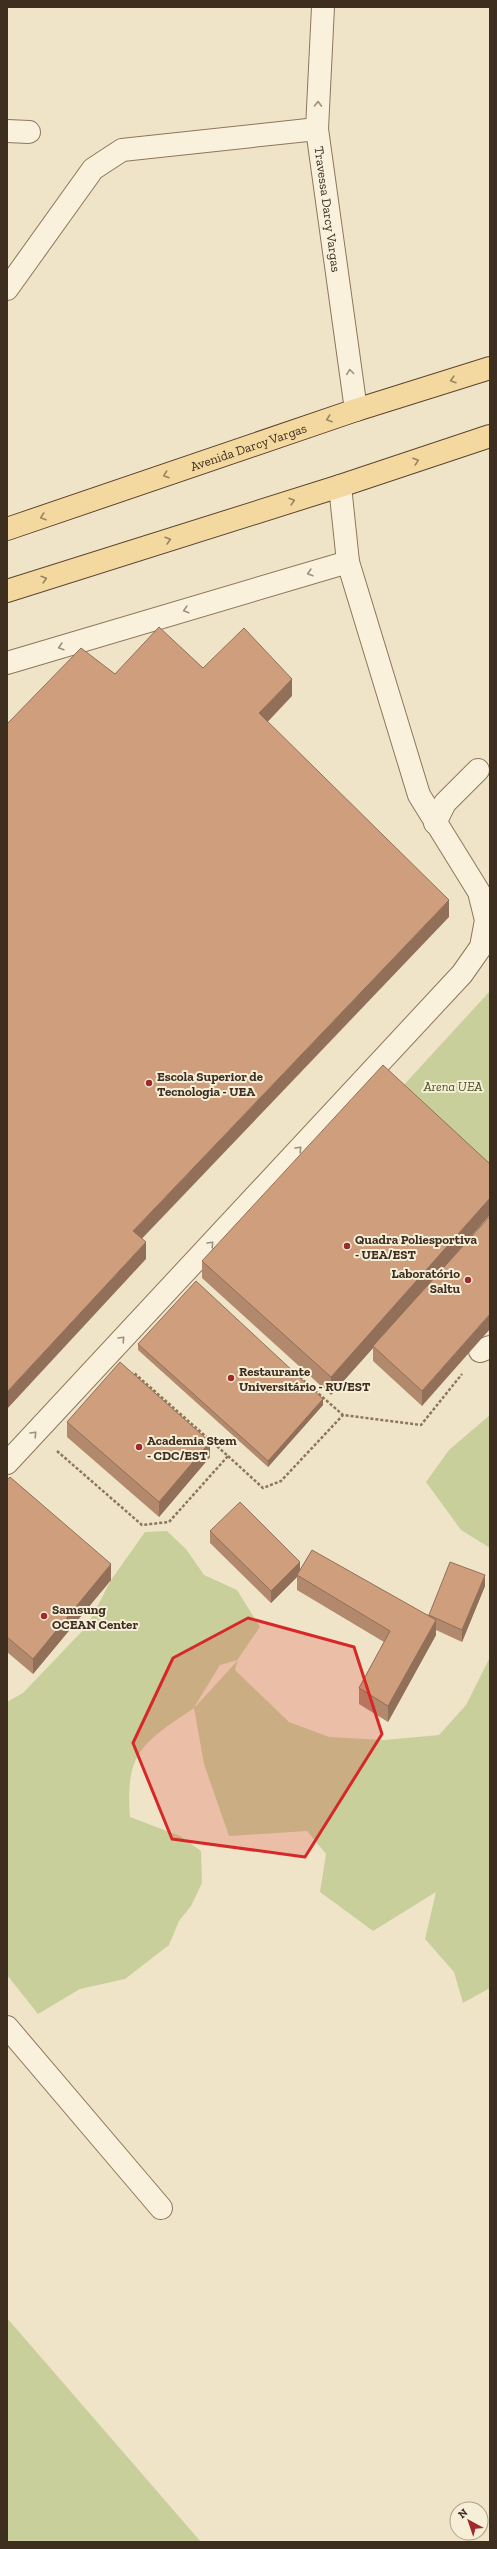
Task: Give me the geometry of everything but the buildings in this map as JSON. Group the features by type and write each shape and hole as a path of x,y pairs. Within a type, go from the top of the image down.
{"main road":[{"name":"Avenida Darcy Vargas","path":"7,529 356,410 490,368"},
{"path":"7,591 340,486 490,436"}],"street":[{"name":"Travessa Darcy Vargas","path":"323,7 317,129 356,410"},
{"path":"7,289 93,169 122,150 317,129"},
{"path":"7,131 29,132"},
{"path":"7,1463 462,974 481,947 488,921 480,892 435,823 419,795 348,562 340,486"},
{"path":"7,663 348,562"},
{"path":"435,823 445,803 478,770"},
{"path":"7,2026 161,2208"}],"path":[{"path":"290,1368 343,1415 421,1425 485,1349"},
{"path":"111,1352 263,1488 281,1480 343,1415"},
{"path":"35,1433 142,1525 169,1522 228,1456"}],"highlighted area":[{"path":"248,1618 354,1647 382,1734 305,1857 172,1839 133,1743 173,1658"}],"green space":[{"name":"Arena UEA","path":"490,991 490,1171 401,1088"},
{"path":"490,1415 490,1548 461,1530 426,1482 449,1450"},
{"path":"167,1531 186,1549 204,1575 237,1590 260,1627 238,1659 238,1660 235,1670 289,1722 329,1737 384,1740 439,1735 466,1705 490,1657 490,1988 463,2003 454,1972 425,1939 436,1892 373,1931 320,1892 326,1854 307,1831 229,1836 204,1764 194,1708 150,1740 141,1751 135,1763 131,1777 129,1795 130,1817 180,1836 201,1851 202,1883 191,1906 179,1921 169,1945 125,1979 80,1989 38,2014 7,1975 7,1702 23,1693 87,1626 111,1580 145,1532","holes":["238,1660 196,1706 220,1665"]},
{"path":"7,2318 201,2542 7,2542"}],"place":[{"name":"Escola Superior de Tecnologia - UEA","path":"149,1083"},
{"name":"Quadra Poliesportiva - UEA/EST","path":"347,1246"},
{"name":"Laboratório Saltu","path":"468,1280"},
{"name":"Restaurante Universitário - RU/EST","path":"231,1378"},
{"name":"Academia Stem - CDC/EST","path":"139,1447"},
{"name":"Samsung OCEAN Center","path":"44,1616"}]}
